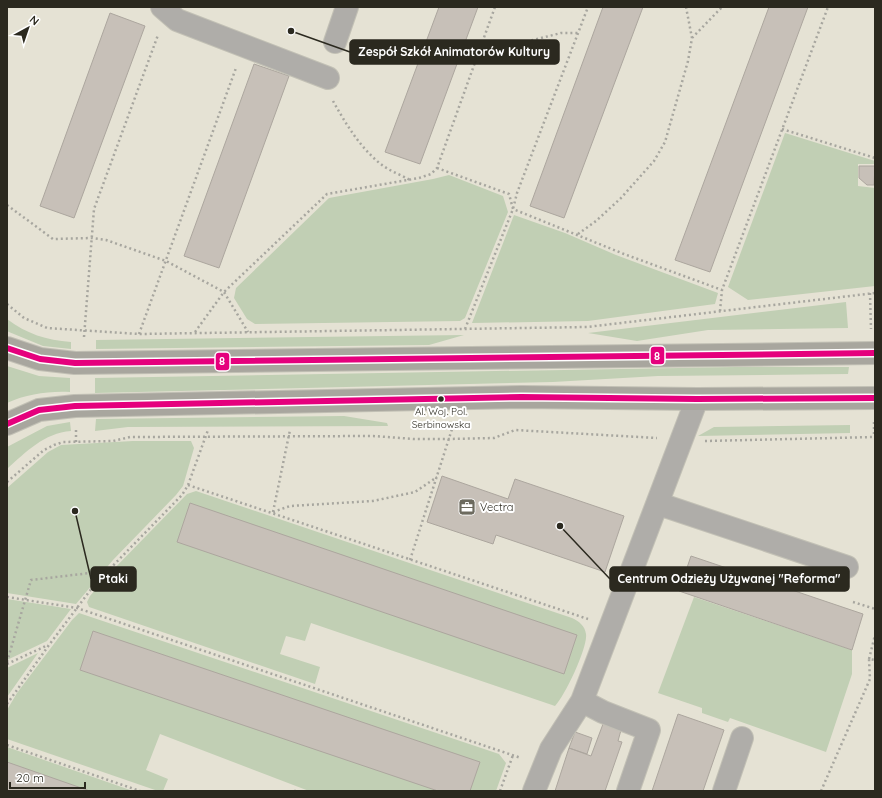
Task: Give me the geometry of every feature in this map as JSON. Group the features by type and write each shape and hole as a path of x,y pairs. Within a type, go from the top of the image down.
{"main road":[{"path":"7,348 40,359 86,364 875,353"},
{"path":"7,424 39,410 80,406 521,397 697,399 875,398"}],"street":[{"path":"162,7 177,20 328,78"},
{"path":"335,42 347,7"},
{"path":"534,791 551,749 582,701 659,504 697,399"},
{"path":"659,504 847,567"},
{"path":"582,701 603,712 649,730 628,791"},
{"path":"724,791 742,738"}],"path":[{"path":"195,332 224,292 327,194 410,180 431,174 437,168 495,7"},
{"path":"465,329 513,209 517,193 588,7"},
{"path":"578,234 596,221 622,198 654,161 665,142 692,38 686,7"},
{"path":"692,38 722,7"},
{"path":"720,311 722,290 828,7"},
{"path":"84,337 94,209 160,31"},
{"path":"478,54 561,33 578,33"},
{"path":"139,334 236,67"},
{"path":"328,78 328,91 367,152 383,166 410,180"},
{"path":"782,129 875,158"},
{"path":"437,168 509,194 513,209"},
{"path":"7,205 53,239 92,238 106,240 166,261 224,292 248,332"},
{"path":"513,209 578,234 624,254 722,290"},
{"path":"7,304 36,325 47,328 84,331 104,330 110,332 139,334 587,327 875,293"},
{"path":"410,560 452,429"},
{"path":"7,704 49,645 107,571 182,495 188,485 208,430"},
{"path":"273,512 290,430"},
{"path":"7,482 44,450 63,442 112,441 130,437 373,436 414,439 449,439 494,438 515,430 703,441 875,437"},
{"path":"273,512 290,506 373,501 415,492 437,477"},
{"path":"188,485 273,512 410,560 611,627"},
{"path":"7,663 31,580 107,571"},
{"path":"7,597 77,608 544,766"},
{"path":"853,602 875,609"},
{"path":"821,791 870,679 869,659 875,634"},
{"path":"7,663 49,645"},
{"path":"869,659 875,660"},
{"path":"7,745 140,791"},
{"path":"500,791 513,755"}],"green space":[{"path":"785,133 875,161 875,164 858,164 858,186 875,188 875,286 748,300 728,287"},
{"path":"449,175 503,196 508,212 465,318 460,321 255,324 247,319 234,298 236,288 329,198"},
{"path":"514,215 565,233 616,255 718,293 715,304 588,321 472,323"},
{"path":"846,302 848,328 708,330 637,341 588,333"},
{"path":"7,319 22,329 45,338 71,342 71,349 43,346 9,332 7,331"},
{"path":"464,335 429,345 96,349 96,340"},
{"path":"7,366 39,376 70,378 70,392 38,394 22,397 7,403"},
{"path":"735,367 849,367 848,374 658,376 553,382 95,393 95,378"},
{"path":"344,416 387,423 388,426 128,427 95,431 96,419"},
{"path":"70,422 71,431 52,435 44,439 28,450 7,469 7,447 47,426"},
{"path":"850,425 850,433 698,436 714,427"},
{"path":"133,441 191,441 194,448 183,486 176,495 113,560 76,604 7,593 7,488 48,452 61,445"},
{"path":"196,491 575,619 584,629 586,640 580,660 570,682 555,706 311,623 305,641 286,636 280,654 320,667 315,684 89,607 87,602 90,596 108,575 187,494"},
{"path":"694,597 852,650 852,674 826,752 730,718 728,722 702,713 702,708 658,693"},
{"path":"7,599 71,609 47,641 7,660"},
{"path":"79,613 499,754 506,763 496,791 309,791 160,734 146,770 168,779 163,791 158,791 7,739 7,710 17,693 72,620"},
{"path":"38,653 7,697 7,668"},
{"path":"7,747 133,791 7,791"}],"building":[{"path":"439,7 478,7 420,164 385,152"},
{"path":"603,7 643,7 564,218 530,206"},
{"path":"769,7 808,7 710,272 675,260"},
{"path":"110,13 145,26 74,218 40,206"},
{"path":"254,64 289,76 219,268 184,256"},
{"path":"859,166 875,166 874,185 867,185 859,178"},
{"path":"442,476 508,499 515,479 624,516 605,572 496,535 493,544 427,522"},
{"path":"190,503 577,635 564,674 177,542"},
{"path":"691,556 863,614 852,650 679,591"},
{"path":"93,631 480,762 470,791 438,791 80,670"},
{"path":"678,714 724,730 703,791 652,791"},
{"path":"603,724 621,730 618,741 622,742 605,791 555,791 569,748 591,756"},
{"path":"575,732 592,738 587,754 569,748"},
{"path":"7,762 90,791 7,791"}],"transit line":[{"name":"8","path":"7,348 40,359 75,363 875,353"},
{"name":"8","path":"7,424 39,410 75,406 521,397 697,399 875,398"}],"place":[{"name":"Zespół Szkół Animatorów Kultury","path":"291,31"},
{"name":"Al. Woj. Pol. Serbinowska","path":"441,399"},
{"name":"Vectra","path":"467,507"},
{"name":"Ptaki","path":"75,511"},
{"name":"Centrum Odzieży Używanej \"Reforma\"","path":"560,526"}]}
